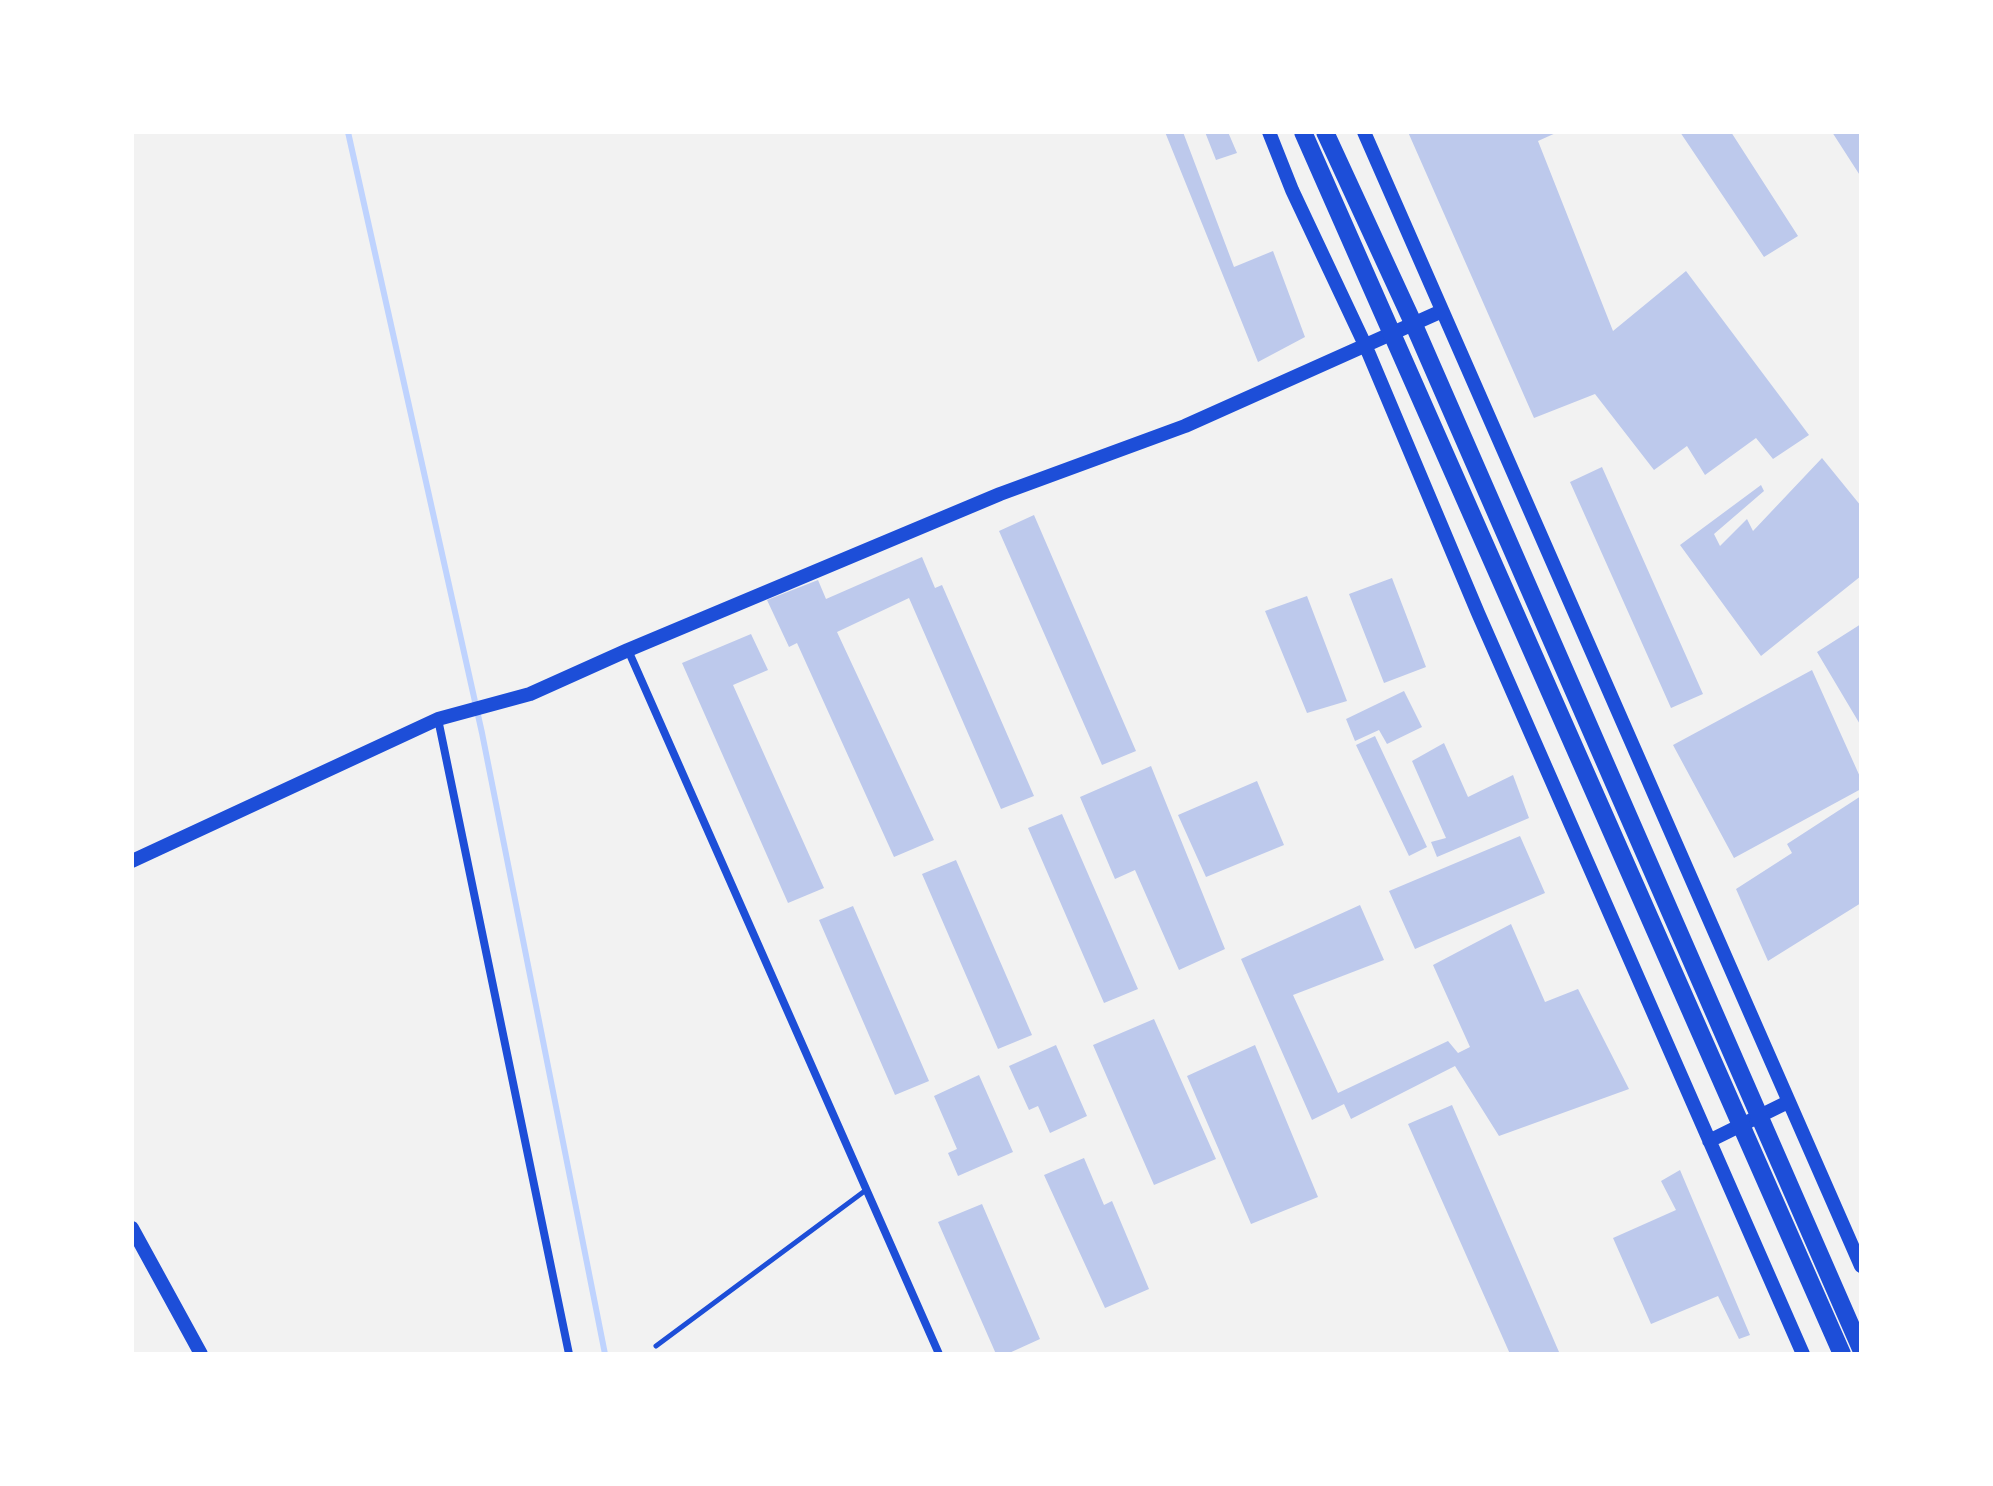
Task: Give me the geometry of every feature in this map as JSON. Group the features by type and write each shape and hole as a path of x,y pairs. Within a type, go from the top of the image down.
{"highway":[{"path":"1303,132 1842,1354"},
{"path":"1325,132 1414,325 1861,1349"}],"street":[{"path":"1269,132 1292,190 1366,347 1798,1352"},
{"path":"1364,132 1861,1266"},
{"path":"132,861 444,717 512,701 1000,494 1185,426 1442,311"},
{"path":"628,650 939,1354"},
{"path":"444,717 569,1354"},
{"path":"1709,1141 1788,1102"},
{"path":"132,1228 201,1354"}],"lane":[{"path":"656,1346 866,1190"}],"building":[{"path":"1165,132 1183,132 1234,267 1273,251 1305,337 1258,362"},
{"path":"1205,132 1228,132 1237,153 1216,160"},
{"path":"1408,132 1558,132 1538,141 1613,331 1686,271 1809,435 1773,459 1756,438 1705,475 1687,446 1654,470 1595,394 1534,418"},
{"path":"1680,132 1731,132 1798,236 1764,257"},
{"path":"1832,132 1861,132 1861,177"},
{"path":"1822,458 1861,506 1861,576 1761,656 1680,545 1761,485 1764,491 1714,534 1720,546 1747,519 1753,531"},
{"path":"1602,467 1703,694 1671,708 1570,482"},
{"path":"1034,515 1136,751 1102,765 999,531"},
{"path":"922,557 935,588 942,585 1034,796 1001,809 909,598 837,632 934,840 894,857 797,643 789,647 767,600 818,580 826,599"},
{"path":"1392,578 1426,667 1384,683 1349,594"},
{"path":"1307,596 1347,701 1307,713 1265,611"},
{"path":"1861,624 1861,726 1817,652"},
{"path":"751,634 768,670 733,685 824,888 788,903 682,663"},
{"path":"1812,670 1861,779 1861,789 1734,858 1673,745"},
{"path":"1404,691 1422,727 1387,744 1379,730 1355,741 1346,719"},
{"path":"1375,736 1427,847 1409,856 1356,745"},
{"path":"1444,743 1468,797 1513,775 1529,818 1437,857 1431,842 1446,838 1412,761"},
{"path":"1151,766 1225,949 1179,970 1135,870 1115,879 1080,797"},
{"path":"1257,781 1284,845 1206,877 1178,815"},
{"path":"1861,796 1861,903 1768,961 1736,889 1792,853 1787,844"},
{"path":"1062,814 1138,989 1104,1003 1028,828"},
{"path":"1520,836 1545,893 1415,949 1389,891"},
{"path":"956,860 1032,1035 998,1049 922,874"},
{"path":"1360,905 1384,960 1293,995 1338,1093 1448,1041 1458,1053 1470,1047 1433,965 1511,924 1545,1002 1578,989 1629,1089 1499,1136 1455,1066 1351,1119 1344,1104 1312,1120 1241,959"},
{"path":"853,906 929,1081 895,1095 819,920"},
{"path":"1154,1019 1216,1159 1154,1185 1093,1045"},
{"path":"1056,1045 1087,1116 1050,1133 1038,1106 1029,1110 1009,1066"},
{"path":"1255,1045 1318,1197 1251,1224 1187,1076"},
{"path":"979,1075 1013,1152 958,1176 948,1153 957,1149 934,1096"},
{"path":"1452,1105 1559,1352 1510,1354 1408,1124"},
{"path":"1084,1158 1104,1205 1112,1201 1149,1289 1105,1308 1044,1175"},
{"path":"1680,1170 1750,1335 1739,1339 1718,1296 1651,1324 1613,1238 1676,1210 1661,1181"},
{"path":"982,1204 1040,1339 1007,1354 996,1354 938,1222"}],"waterway":[{"path":"348,132 482,733 605,1354"}]}
